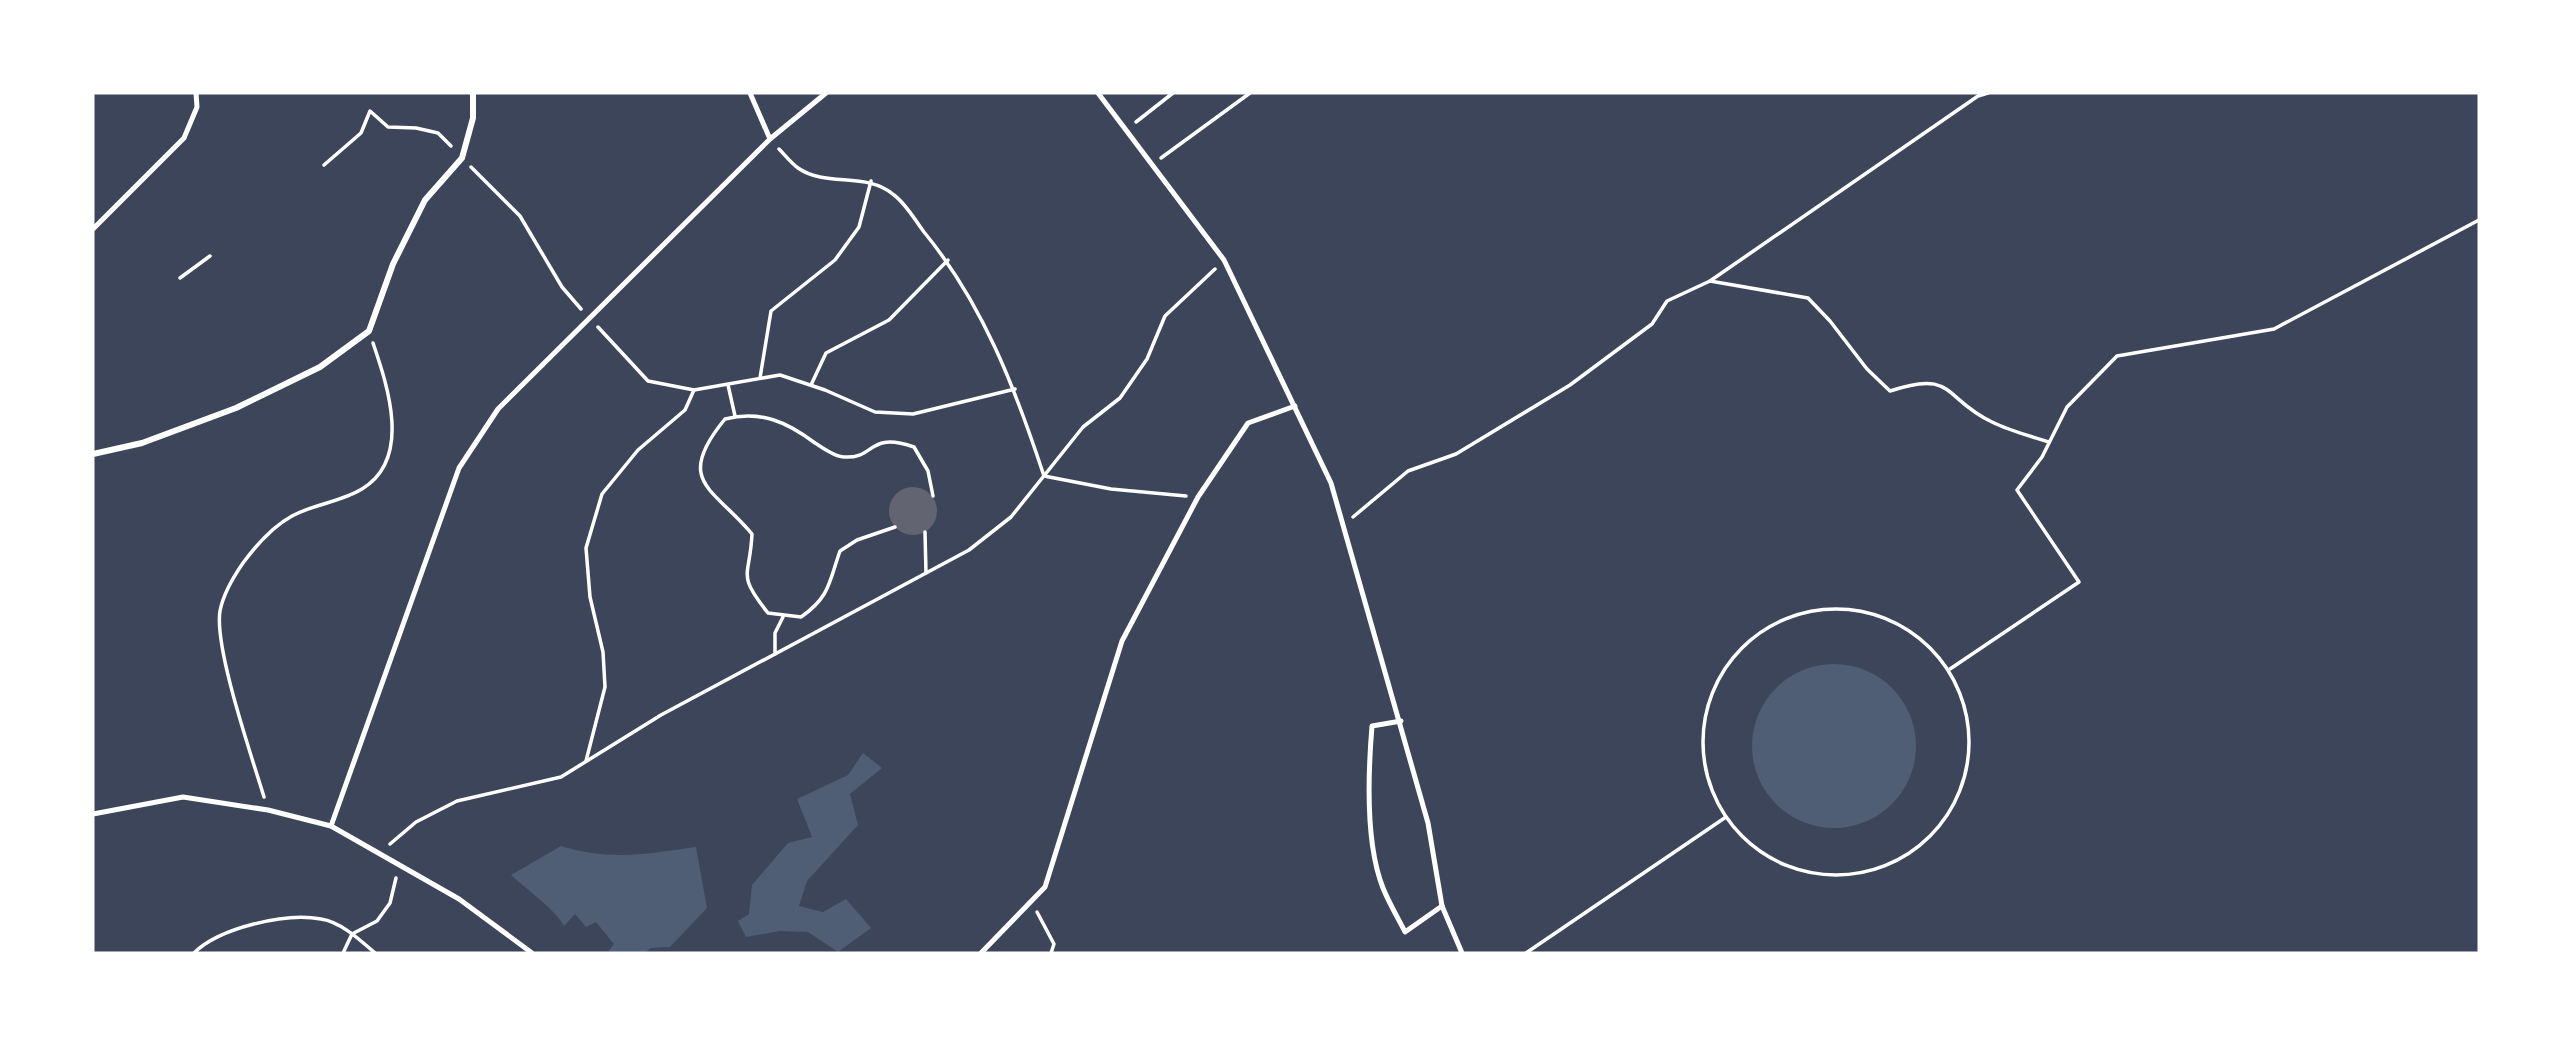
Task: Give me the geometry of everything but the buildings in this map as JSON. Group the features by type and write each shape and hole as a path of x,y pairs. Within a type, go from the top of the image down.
{"street":[{"path":"93,454 142,443 236,408 320,368 369,331 393,264 425,200 463,158 473,118 473,93"}],"lane":[{"path":"93,229 184,138 197,107 197,93"},
{"path":"750,93 771,139"},
{"path":"331,827 459,468 498,409 771,139 826,93"},
{"path":"1098,93 1224,260 1331,483 1428,823 1442,906 1462,953"},
{"path":"981,953 1045,887 1122,641 1198,497 1248,423 1295,406"},
{"path":"1401,721 1372,726 1369,768 1371,825 1382,887 1405,932 1442,906"},
{"path":"93,814 183,797 268,810 331,827 459,900 532,953"}],"path":[{"path":"1126,131 1173,93"},
{"path":"1151,165 1250,93"},
{"path":"1343,525 1408,471 1456,454 1570,385 1652,324 1668,301 1710,281 1956,111 1988,93"},
{"path":"324,165 361,133 370,111 388,127 416,128 438,133 520,216 562,287 648,380 694,390 779,375 811,385 875,412 913,414 1015,389"},
{"path":"771,139 798,169 829,179 871,181 894,195 947,260 986,326 1015,389 1044,476"},
{"path":"760,379 771,311 835,260 859,227 871,181"},
{"path":"1949,670 2079,582 2017,490 2049,442 2067,407 2118,356 2274,329 2479,220"},
{"path":"180,278 210,256"},
{"path":"811,385 826,353 889,320 947,260"},
{"path":"379,854 416,822 457,802 561,777 661,715 969,550 1012,517 1083,427 1120,398 1147,359 1165,316 1224,260"},
{"path":"1710,281 1808,298 1830,321 1867,369 1890,391 1919,381 1938,383 1990,422 2049,442"},
{"path":"268,810 237,706 224,648 220,612 234,575 260,540 293,515 364,489 387,465 392,433 386,381 369,331"},
{"path":"728,385 735,416"},
{"path":"586,761 605,687 603,652 590,597 586,548 602,494 638,450 685,410 694,390"},
{"path":"895,527 857,540 840,551 828,592 816,607 801,617 783,617 768,613 751,592 745,573 752,534 704,485 700,457 725,419 735,416 768,416 791,425 823,449 843,457 861,454 881,441 897,441 914,447 928,471 933,496"},
{"path":"1044,476 1111,489 1198,497"},
{"path":"925,533 926,573"},
{"path":"1843,608 1886,617 1924,641 1949,670 1968,717 1970,761 1956,803 1931,839 1895,864 1852,876 1808,874 1767,857 1733,828 1726,817 1710,790 1702,746 1707,702 1727,663 1759,632 1799,613 1843,608"},
{"path":"775,654 775,633 783,617"},
{"path":"1526,953 1726,817"},
{"path":"343,953 352,934 377,921 390,902 400,866"},
{"path":"1032,901 1054,944 1051,953"},
{"path":"194,953 237,929 283,918 323,919 352,934 375,953"}],"shaded area":[{"path":"93,93 2479,93 2479,953 93,953"},
{"path":"1834,664 1865,671 1892,688 1909,715 1916,746 1909,777 1892,804 1865,821 1834,828 1803,821 1776,804 1759,777 1752,746 1759,715 1776,688 1803,671"},
{"path":"863,753 882,768 850,794 858,825 807,881 799,906 823,912 846,899 871,928 838,952 808,932 780,931 746,937 738,921 749,914 752,885 788,843 812,837 797,799 848,775"},
{"path":"561,846 612,855 696,847 707,908 670,947 651,948 645,953 607,953 614,944 596,922 586,927 575,914 564,926 547,906 511,875"}]}
